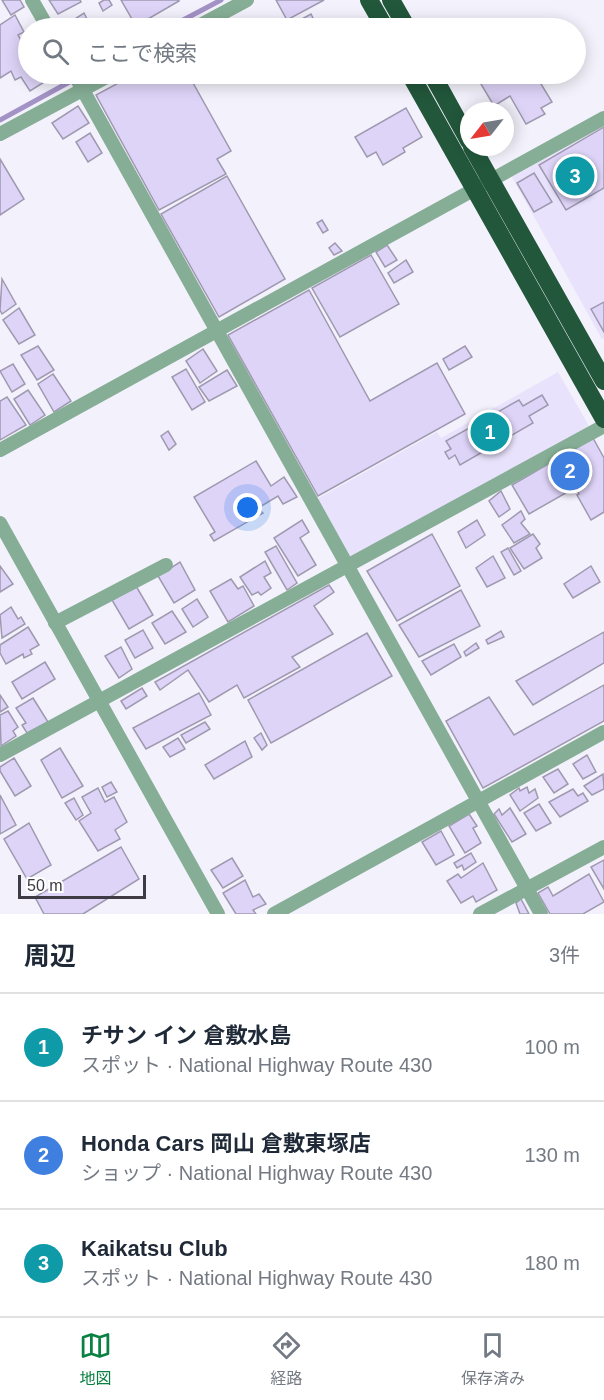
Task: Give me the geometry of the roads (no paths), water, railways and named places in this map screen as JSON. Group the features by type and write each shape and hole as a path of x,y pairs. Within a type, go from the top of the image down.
{"highway":[{"path":"369,0 379,18"},
{"path":"391,0 401,18"},
{"path":"416,84 604,418"},
{"path":"438,84 460,125"},
{"path":"477,156 604,381"}],"street":[{"path":"32,0 42,18"},
{"path":"214,18 247,0"},
{"path":"0,134 75,84"},
{"path":"79,84 541,914"},
{"path":"0,450 604,118"},
{"path":"0,755 604,426"},
{"path":"0,523 218,914"},
{"path":"56,622 166,565"},
{"path":"274,914 604,732"},
{"path":"480,914 604,847"}],"waterway":[{"path":"187,18 221,0"},
{"path":"0,120 66,84"}],"place":[{"name":"Kaikatsu Club","path":"575,176"},
{"name":"チサン イン 倉敷水島","path":"490,432"},
{"name":"Honda Cars 岡山 倉敷東塚店","path":"570,471"}]}
